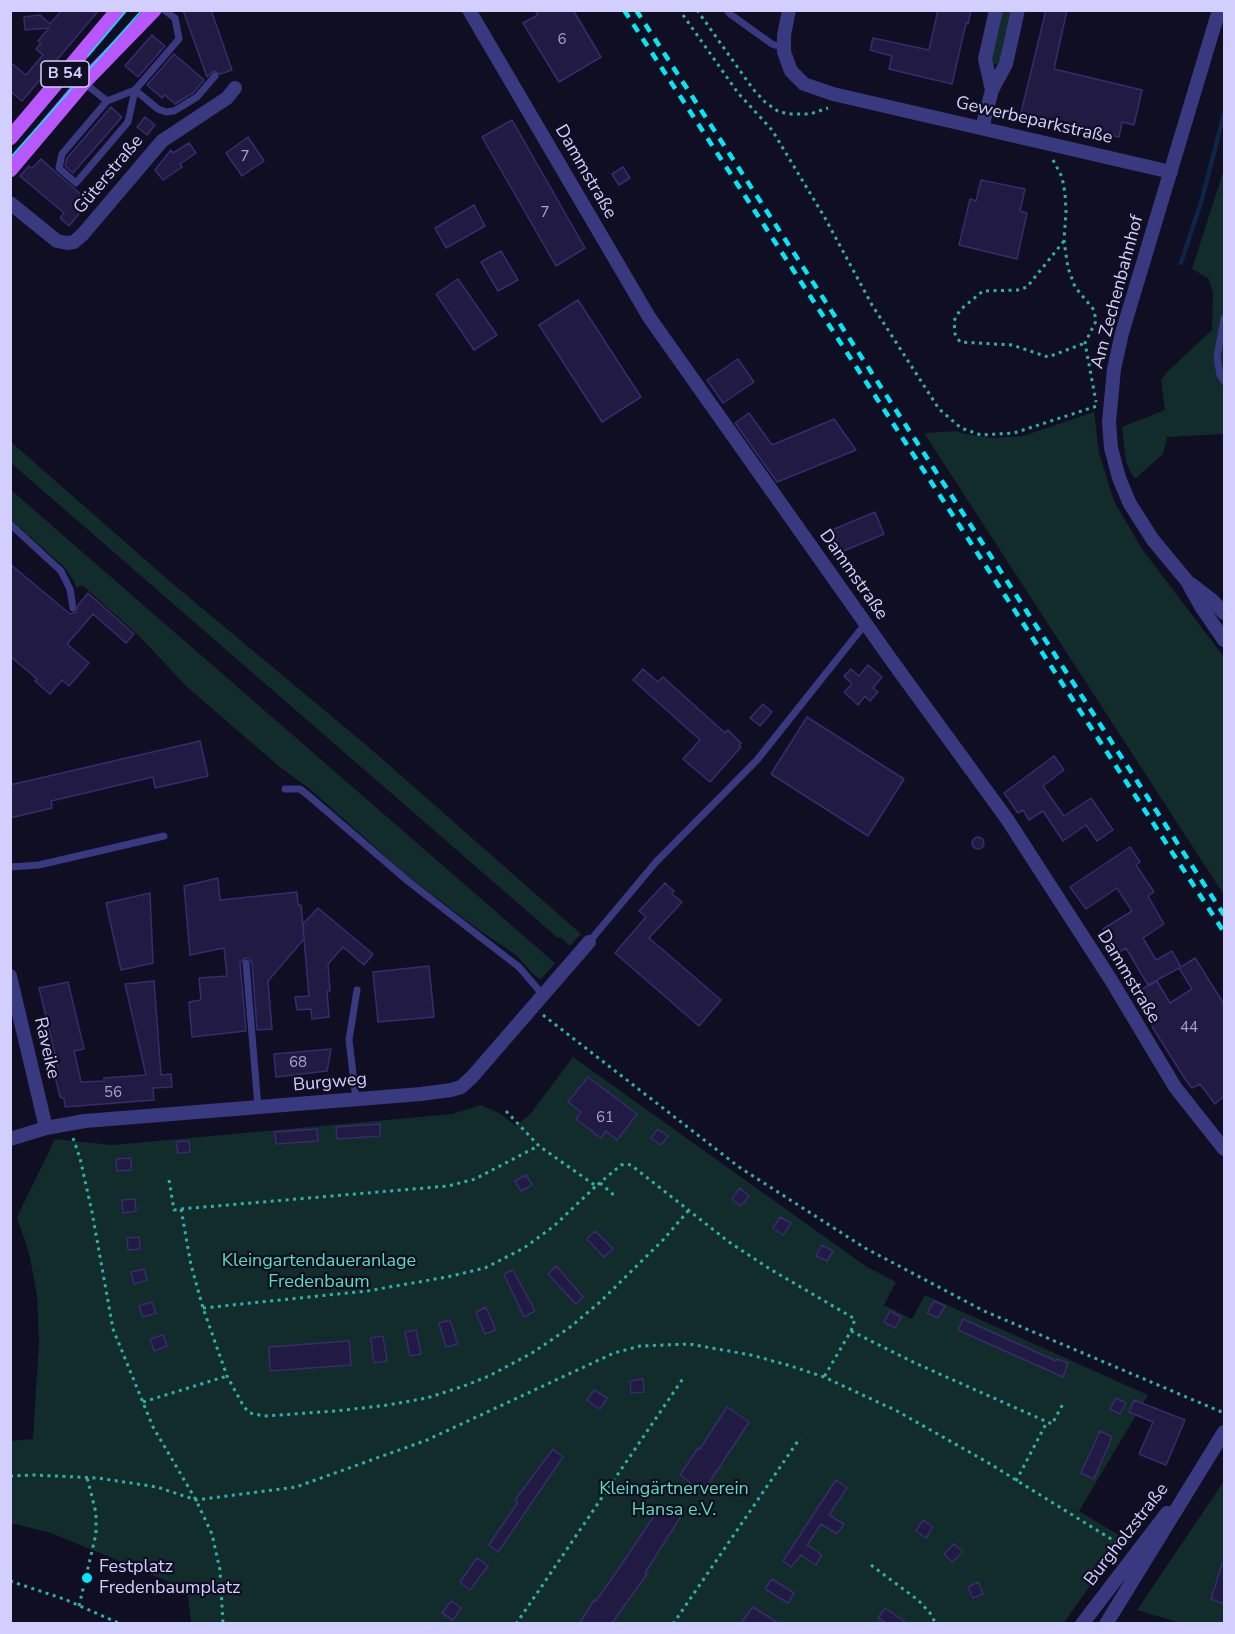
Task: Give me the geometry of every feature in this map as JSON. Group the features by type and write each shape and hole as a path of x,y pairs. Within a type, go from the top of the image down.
{"main road":[{"name":"B 54","path":"10,138 118,10"},
{"name":"B 54","path":"10,170 84,83 154,10"}],"street":[{"name":"Dammstraße","path":"469,10 649,317 1007,819 1111,980 1175,1088 1224,1149"},
{"name":"Gewerbeparkstraße","path":"789,10 784,48 791,71 804,84 833,94 1171,172"},
{"path":"992,90 985,58 996,10"},
{"path":"982,128 992,90 1005,64 1018,10"},
{"path":"1171,172 1219,10"},
{"name":"Güterstraße","path":"10,203 57,241 74,242 162,141 227,98 236,88"},
{"name":"Am Zechenbahnhof","path":"1171,172 1103,404 1109,422 1111,448 1119,478 1130,504 1153,540 1187,581 1224,640"},
{"name":"Am Zechenbahnhof","path":"1187,581 1212,600 1224,614"},
{"name":"Burgweg","path":"10,1139 46,1128 85,1121 440,1092 461,1087 589,942"},
{"name":"Raveike","path":"10,976 46,1128"},
{"name":"Burgholzstraße","path":"1082,1623 1140,1557 1202,1469 1224,1432"},
{"name":"Burgholzstraße","path":"1106,1623 1140,1557"}],"lane":[{"path":"135,90 128,122 76,183 59,168 62,154 106,101 135,90 179,39 175,18 164,10"},
{"path":"727,10 772,44 784,48"},
{"path":"175,18 184,15"},
{"path":"68,70 106,101"},
{"path":"135,90 158,109 166,112 174,111 197,97 215,76"},
{"path":"1224,318 1217,357 1220,375 1224,381"},
{"path":"10,524 61,571 70,589 73,608"},
{"path":"589,942 656,862 757,760 866,623"},
{"path":"285,789 300,789 309,796 409,882 519,967 543,995"},
{"path":"10,867 39,865 164,836"},
{"path":"246,963 258,1107"},
{"path":"356,1099 349,1040 357,990"}],"path":[{"path":"697,10 753,89 765,102 779,112 792,114 810,114 831,107"},
{"path":"683,15 738,93 772,130 825,218 872,305 939,409 961,428 981,435 1014,433 1103,404 1085,343"},
{"path":"1053,144 1050,155 1062,177 1065,193 1064,241 1068,268 1075,287 1094,310 1096,321 1085,343 1048,357 1012,345 960,342 955,334 954,321 960,310 984,291 1018,290 1027,287 1064,241"},
{"path":"533,1006 739,1167 865,1248 984,1311 1224,1413"},
{"path":"506,1111 539,1146 596,1186"},
{"path":"67,1124 80,1158 113,1329 153,1428 196,1500 212,1534 220,1570 223,1623"},
{"path":"169,1180 174,1210 448,1186 475,1179 539,1146"},
{"path":"203,1308 367,1291 485,1268 524,1248 554,1226 621,1165 631,1165 729,1242 855,1319 851,1331 824,1377"},
{"path":"600,1183 616,1197"},
{"path":"181,1209 191,1265 203,1308 227,1376 244,1407 250,1413 264,1416 388,1405 427,1398 489,1376 532,1353 569,1328 600,1302 663,1240 688,1211"},
{"path":"851,1331 915,1363 1052,1424 1064,1402"},
{"path":"10,1476 87,1478 156,1487 196,1500 296,1486 427,1440 614,1353 640,1346 689,1344 751,1355 824,1377 897,1411 1016,1480 1140,1557"},
{"path":"143,1402 227,1376"},
{"path":"516,1623 684,1377"},
{"path":"1016,1480 1047,1422"},
{"path":"673,1623 800,1438"},
{"path":"79,1606 96,1534 96,1513 87,1478"},
{"path":"871,1565 918,1600 936,1623"},
{"path":"10,1581 121,1623"}],"green space":[{"path":"999,11 1016,11 1000,65 997,65 991,63"},
{"path":"1224,169 1224,434 1167,437 1163,454 1136,478 1133,477 1126,462 1122,427 1165,410 1161,380 1212,330 1213,292 1208,278 1192,269"},
{"path":"1094,412 1099,453 1114,501 1142,549 1224,657 1224,895 924,433 956,431 994,438 1023,436"},
{"path":"11,442 173,584 372,750 581,934 570,946 560,937 558,938 11,463"},
{"path":"11,490 555,963 542,978 534,975 516,955 410,878 310,789 281,768 187,687 139,636 82,585 76,588 64,567 11,520"},
{"path":"573,1057 867,1267 896,1282 884,1305 912,1319 925,1295 1148,1395 1079,1511 1124,1538 1063,1624 191,1623 187,1589 51,1533 11,1523 10,1441 33,1439 39,1342 37,1295 29,1253 17,1217 55,1139 112,1145 452,1114 481,1105 499,1113 516,1126 531,1113"},
{"path":"1224,1481 1224,1623 1180,1623 1137,1610"}],"building":[{"path":"62,10 99,10 22,101 10,91 10,62 26,75 43,55 36,49 41,43 38,41 49,28 25,30 24,17 40,15 50,24"},
{"path":"183,10 211,10 232,70 220,74 214,71 207,77"},
{"path":"535,10 573,10 601,57 559,82 523,23 538,15"},
{"path":"938,10 971,10 952,84 889,69 892,56 870,50 873,38 929,50"},
{"path":"1046,10 1067,10 1054,69 1142,90 1134,125 1122,122 1119,137 1020,117"},
{"path":"152,35 165,46 138,77 125,66"},
{"path":"174,54 204,80 193,93 175,104 165,95 162,98 147,85"},
{"path":"111,107 122,117 73,173 65,166 67,158"},
{"path":"145,117 155,125 147,135 137,127"},
{"path":"512,120 585,248 556,266 482,137"},
{"path":"248,137 264,161 242,176 226,153"},
{"path":"189,143 196,153 180,164 182,167 163,180 155,170 171,150 173,153"},
{"path":"41,159 86,199 79,207 82,210 69,226 60,218 64,213 20,176 29,166 32,168"},
{"path":"623,167 630,178 619,185 612,174"},
{"path":"981,180 1025,189 1020,211 1027,213 1017,259 959,245 970,199 976,201"},
{"path":"474,205 485,226 446,248 435,228"},
{"path":"501,251 518,280 498,291 481,262"},
{"path":"458,279 497,335 474,350 436,294"},
{"path":"578,300 641,397 602,422 539,325"},
{"path":"738,359 754,382 723,403 707,380"},
{"path":"749,413 772,445 834,419 856,450 777,482 735,423"},
{"path":"875,512 884,534 841,552 832,530"},
{"path":"10,564 70,614 77,612 78,605 88,593 134,634 126,643 93,614 67,644 89,663 69,686 62,680 50,694 35,681 37,679 10,656"},
{"path":"868,665 882,677 873,688 878,692 870,701 865,696 858,705 844,692 852,684 844,676 851,669 859,676"},
{"path":"643,669 658,682 663,677 725,733 728,730 741,743 739,745 741,747 710,782 683,759 700,740 633,680"},
{"path":"763,704 772,712 760,726 750,718"},
{"path":"807,717 904,779 868,836 771,774"},
{"path":"200,741 208,776 155,788 153,777 51,801 52,808 10,818 10,785"},
{"path":"1054,756 1064,770 1043,786 1064,816 1091,798 1113,830 1097,841 1086,825 1063,841 1043,811 1029,820 1023,810 1018,813 1004,793"},
{"path":"980,837 984,843 980,849 976,849 972,841"},
{"path":"1130,847 1140,862 1136,865 1154,892 1148,896 1164,924 1143,938 1156,960 1172,951 1181,967 1195,958 1224,1004 1224,1096 1215,1104 1200,1084 1192,1088 1185,1079 1153,1028 1150,1021 1155,1018 1139,991 1157,981 1170,1003 1192,989 1179,968 1148,985 1126,948 1118,953 1103,929 1132,911 1117,888 1086,909 1070,887"},
{"path":"218,878 220,900 297,892 298,905 301,905 304,938 303,924 318,908 373,954 364,965 343,947 328,964 329,1017 312,1019 311,1009 297,1010 295,997 309,996 304,939 268,981 272,1029 257,1030 252,963 249,958 245,958 240,963 246,1031 192,1037 189,1002 201,1000 199,978 227,976 224,948 190,955 184,886"},
{"path":"665,883 674,891 672,894 682,902 649,938 721,1000 699,1026 615,953 646,917 639,911"},
{"path":"150,893 153,963 121,970 106,903"},
{"path":"429,966 434,1017 378,1022 373,972"},
{"path":"154,981 161,1075 171,1074 172,1087 153,1088 154,1100 65,1107 64,1099 60,1097 53,1068 58,1067 39,988 68,982 84,1049 74,1051 81,1082 104,1081 104,1078 146,1075 125,984"},
{"path":"331,1049 327,1071 276,1077 274,1054"},
{"path":"588,1077 637,1114 617,1140 606,1131 601,1138 576,1119 581,1112 568,1102"},
{"path":"380,1124 380,1136 337,1139 336,1127"},
{"path":"317,1129 318,1141 276,1144 275,1132"},
{"path":"658,1129 668,1136 661,1145 651,1138"},
{"path":"189,1141 190,1152 178,1153 176,1142"},
{"path":"131,1158 131,1170 117,1171 116,1159"},
{"path":"526,1175 532,1185 521,1191 515,1181"},
{"path":"740,1188 749,1196 741,1206 732,1199"},
{"path":"135,1199 136,1211 123,1213 122,1200"},
{"path":"780,1217 791,1223 783,1235 773,1228"},
{"path":"595,1231 613,1249 604,1257 587,1239"},
{"path":"139,1237 140,1249 128,1250 127,1238"},
{"path":"822,1245 833,1251 827,1261 816,1256"},
{"path":"556,1266 583,1297 576,1304 548,1274"},
{"path":"144,1269 147,1280 134,1284 131,1272"},
{"path":"513,1270 535,1311 524,1317 504,1274"},
{"path":"934,1301 945,1306 938,1318 927,1313"},
{"path":"152,1302 156,1313 143,1317 139,1306"},
{"path":"486,1307 496,1330 485,1334 476,1312"},
{"path":"890,1311 901,1317 895,1328 884,1322"},
{"path":"963,1319 1056,1361 1057,1359 1068,1363 1063,1377 958,1330"},
{"path":"450,1320 458,1344 446,1347 439,1323"},
{"path":"416,1330 421,1354 410,1356 405,1332"},
{"path":"163,1335 167,1346 154,1351 150,1339"},
{"path":"383,1336 387,1361 374,1363 371,1338"},
{"path":"349,1341 351,1365 270,1371 269,1347"},
{"path":"643,1379 644,1392 631,1393 630,1381"},
{"path":"594,1390 607,1398 600,1409 587,1400"},
{"path":"1116,1398 1126,1403 1120,1414 1110,1409"},
{"path":"1134,1400 1185,1420 1166,1465 1139,1454 1153,1422 1129,1412"},
{"path":"727,1407 749,1422 703,1492 680,1475"},
{"path":"1100,1431 1112,1437 1094,1479 1081,1473"},
{"path":"553,1449 563,1457 498,1552 489,1545 518,1502 515,1500"},
{"path":"836,1480 847,1488 829,1515 844,1524 837,1534 821,1524 807,1545 822,1555 816,1565 801,1555 791,1567 783,1561"},
{"path":"662,1504 681,1516 645,1573 647,1574 612,1623 580,1623 594,1600 596,1601"},
{"path":"923,1520 933,1527 926,1538 916,1531"},
{"path":"954,1544 963,1552 952,1562 944,1554"},
{"path":"477,1558 488,1566 470,1590 460,1582"},
{"path":"1222,1564 1224,1565 1224,1604 1211,1599"},
{"path":"772,1579 794,1593 788,1603 765,1589"},
{"path":"978,1582 983,1594 973,1598 968,1587"},
{"path":"451,1601 461,1608 453,1620 442,1613"},
{"path":"753,1607 778,1623 741,1623"},
{"path":"885,1608 907,1623 886,1623 878,1618"}],"waterway":[{"path":"1181,263 1202,199 1224,114"}],"tram line":[{"path":"88,56 127,10"},
{"path":"10,158 142,10"}],"railway":[{"path":"624,10 1224,932"},
{"path":"636,10 1224,915"}],"place":[{"name":"Festplatz Fredenbaumplatz","path":"87,1578"}],"park label":[{"name":"Kleingartendaueranlage Fredenbaum","path":"319,1272"},
{"name":"Kleingärtnerverein Hansa e.V.","path":"674,1500"}]}
